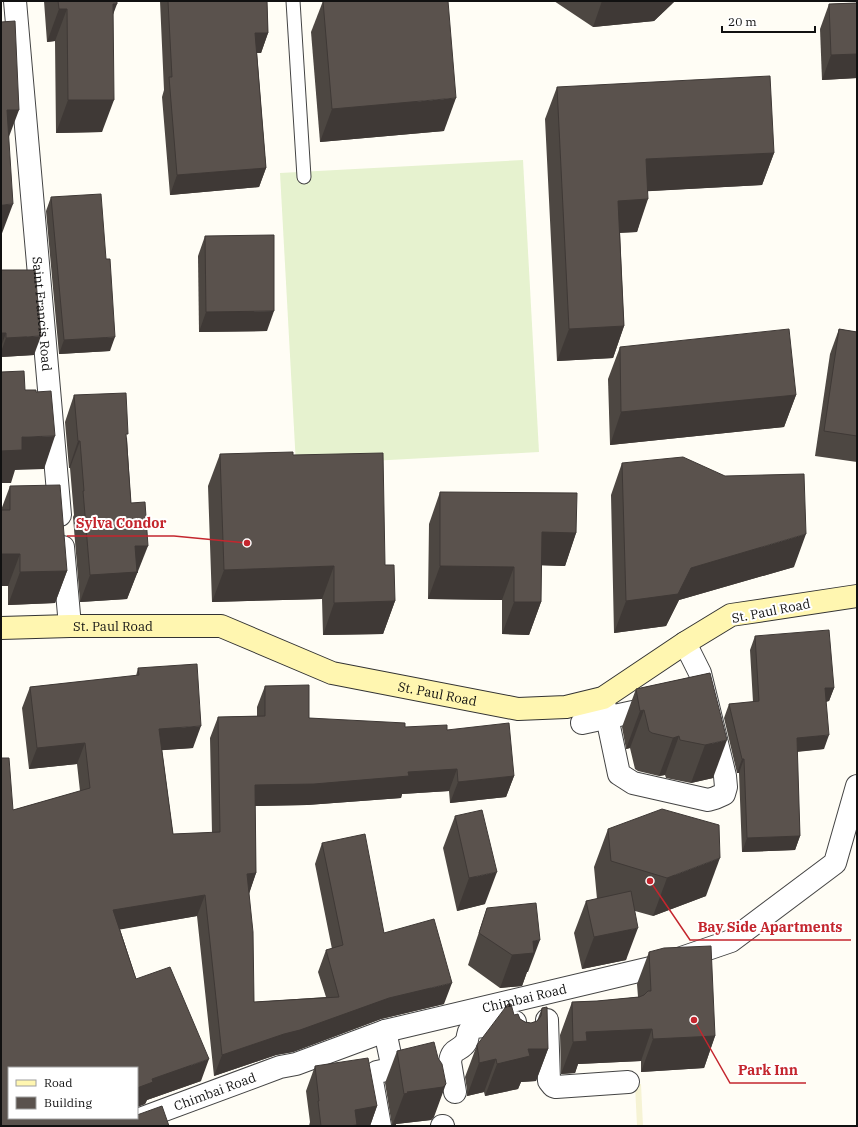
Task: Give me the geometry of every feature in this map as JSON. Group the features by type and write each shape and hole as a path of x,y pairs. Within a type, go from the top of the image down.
{"street":[{"name":"Saint Francis Road","path":"15,1 70,626"},
{"name":"St. Paul Road","path":"1,628 70,626 222,626 332,673 518,709 566,707 605,708 685,644 731,615 857,596"},
{"path":"605,708 619,774 633,783 708,800 724,794 726,787 723,765 690,699 700,674 685,644"},
{"path":"582,723 605,708 690,699"},
{"name":"Chimbai Road","path":"121,1126 280,1067 296,1064 385,1031 515,1022 546,993 583,994 731,941 835,863 857,786"},
{"path":"546,993 550,1084 556,1087 628,1082"},
{"path":"380,1126 372,1075 393,1068 427,1061 433,1064 446,1090 451,1057 453,1052 462,1046 466,1041 467,1034 470,1029 475,1027 515,1022"},
{"path":"547,1023 570,1022"},
{"path":"385,1031 393,1068"}],"lane":[{"path":"293,1 304,177"}],"shaded area":[{"path":"641,1084 643,1126 637,1126 635,1085"}],"green space":[{"path":"523,160 539,452 296,465 280,173"}],"building":[{"path":"58,1 117,1 117,4 113,4 114,100 68,100 67,9 59,9"},
{"path":"168,1 267,1 268,33 255,33 266,168 177,175 169,77 172,77"},
{"path":"323,1 448,1 456,98 332,109"},
{"path":"857,3 857,54 831,55 829,4"},
{"path":"15,21 19,110 7,110 13,204 1,205 1,22"},
{"path":"770,76 774,153 646,159 648,199 618,201 624,326 569,329 557,87"},
{"path":"101,194 106,259 110,259 115,337 64,340 51,197"},
{"path":"274,235 274,311 206,312 205,236"},
{"path":"1,270 35,270 41,336 6,338 6,333 1,333"},
{"path":"789,329 796,395 621,412 620,347"},
{"path":"839,329 857,332 857,436 824,431"},
{"path":"24,371 25,390 36,390 36,392 51,391 55,436 22,437 22,450 1,451 1,372"},
{"path":"126,393 128,434 126,434 131,503 145,502 148,546 135,546 137,572 90,575 80,441 78,441 74,395"},
{"path":"293,452 293,455 383,453 385,565 394,565 395,601 334,603 334,566 224,570 220,454"},
{"path":"683,457 725,476 804,474 806,534 691,568 678,594 626,601 622,463"},
{"path":"60,485 67,571 20,572 20,554 1,554 1,510 10,510 10,486"},
{"path":"440,492 577,493 576,533 542,532 541,602 514,602 514,567 440,566"},
{"path":"829,630 834,688 825,688 829,735 797,738 800,836 747,838 744,759 742,759 729,704 759,701 755,636"},
{"path":"197,664 201,726 159,729 173,834 220,832 218,717 265,716 265,686 309,685 309,718 405,723 405,727 447,725 447,730 509,723 514,776 458,782 457,769 408,772 409,776 314,784 255,785 256,873 247,874 253,932 254,1002 339,997 326,950 343,945 322,843 365,834 384,933 434,919 452,983 389,998 300,1030 222,1055 205,895 113,910 136,979 170,967 209,1059 152,1079 153,1082 138,1088 138,1067 8,1067 8,1119 138,1119 138,1115 162,1106 169,1126 1,1126 1,758 9,758 13,810 90,788 85,743 37,748 30,687 139,675 138,668"},
{"path":"710,673 727,740 705,745 680,740 679,736 673,738 649,731 644,710 640,711 636,689"},
{"path":"662,809 719,825 720,858 667,878 611,861 608,829"},
{"path":"482,810 497,872 469,878 455,816"},
{"path":"631,891 638,928 594,937 586,901"},
{"path":"536,903 540,940 533,941 534,953 512,955 479,933 487,908"},
{"path":"711,946 715,1036 653,1039 652,1029 586,1032 587,1041 573,1042 572,1002 639,997 644,995 648,991 651,991 649,952 664,948"},
{"path":"508,1004 511,1004 514,1015 518,1014 520,1019 531,1023 537,1021 541,1016 542,1008 547,1007 548,1049 528,1049 530,1056 497,1064 496,1059 479,1063 477,1045"},
{"path":"434,1042 438,1058 442,1064 446,1084 443,1087 407,1092 408,1093 404,1094 397,1051"},
{"path":"368,1058 377,1106 355,1110 357,1125 321,1126 315,1066"}],"place":[{"name":"Sylva Condor","path":"247,543"},
{"name":"Bay Side Apartments","path":"650,881"},
{"name":"Park Inn","path":"694,1020"}]}
